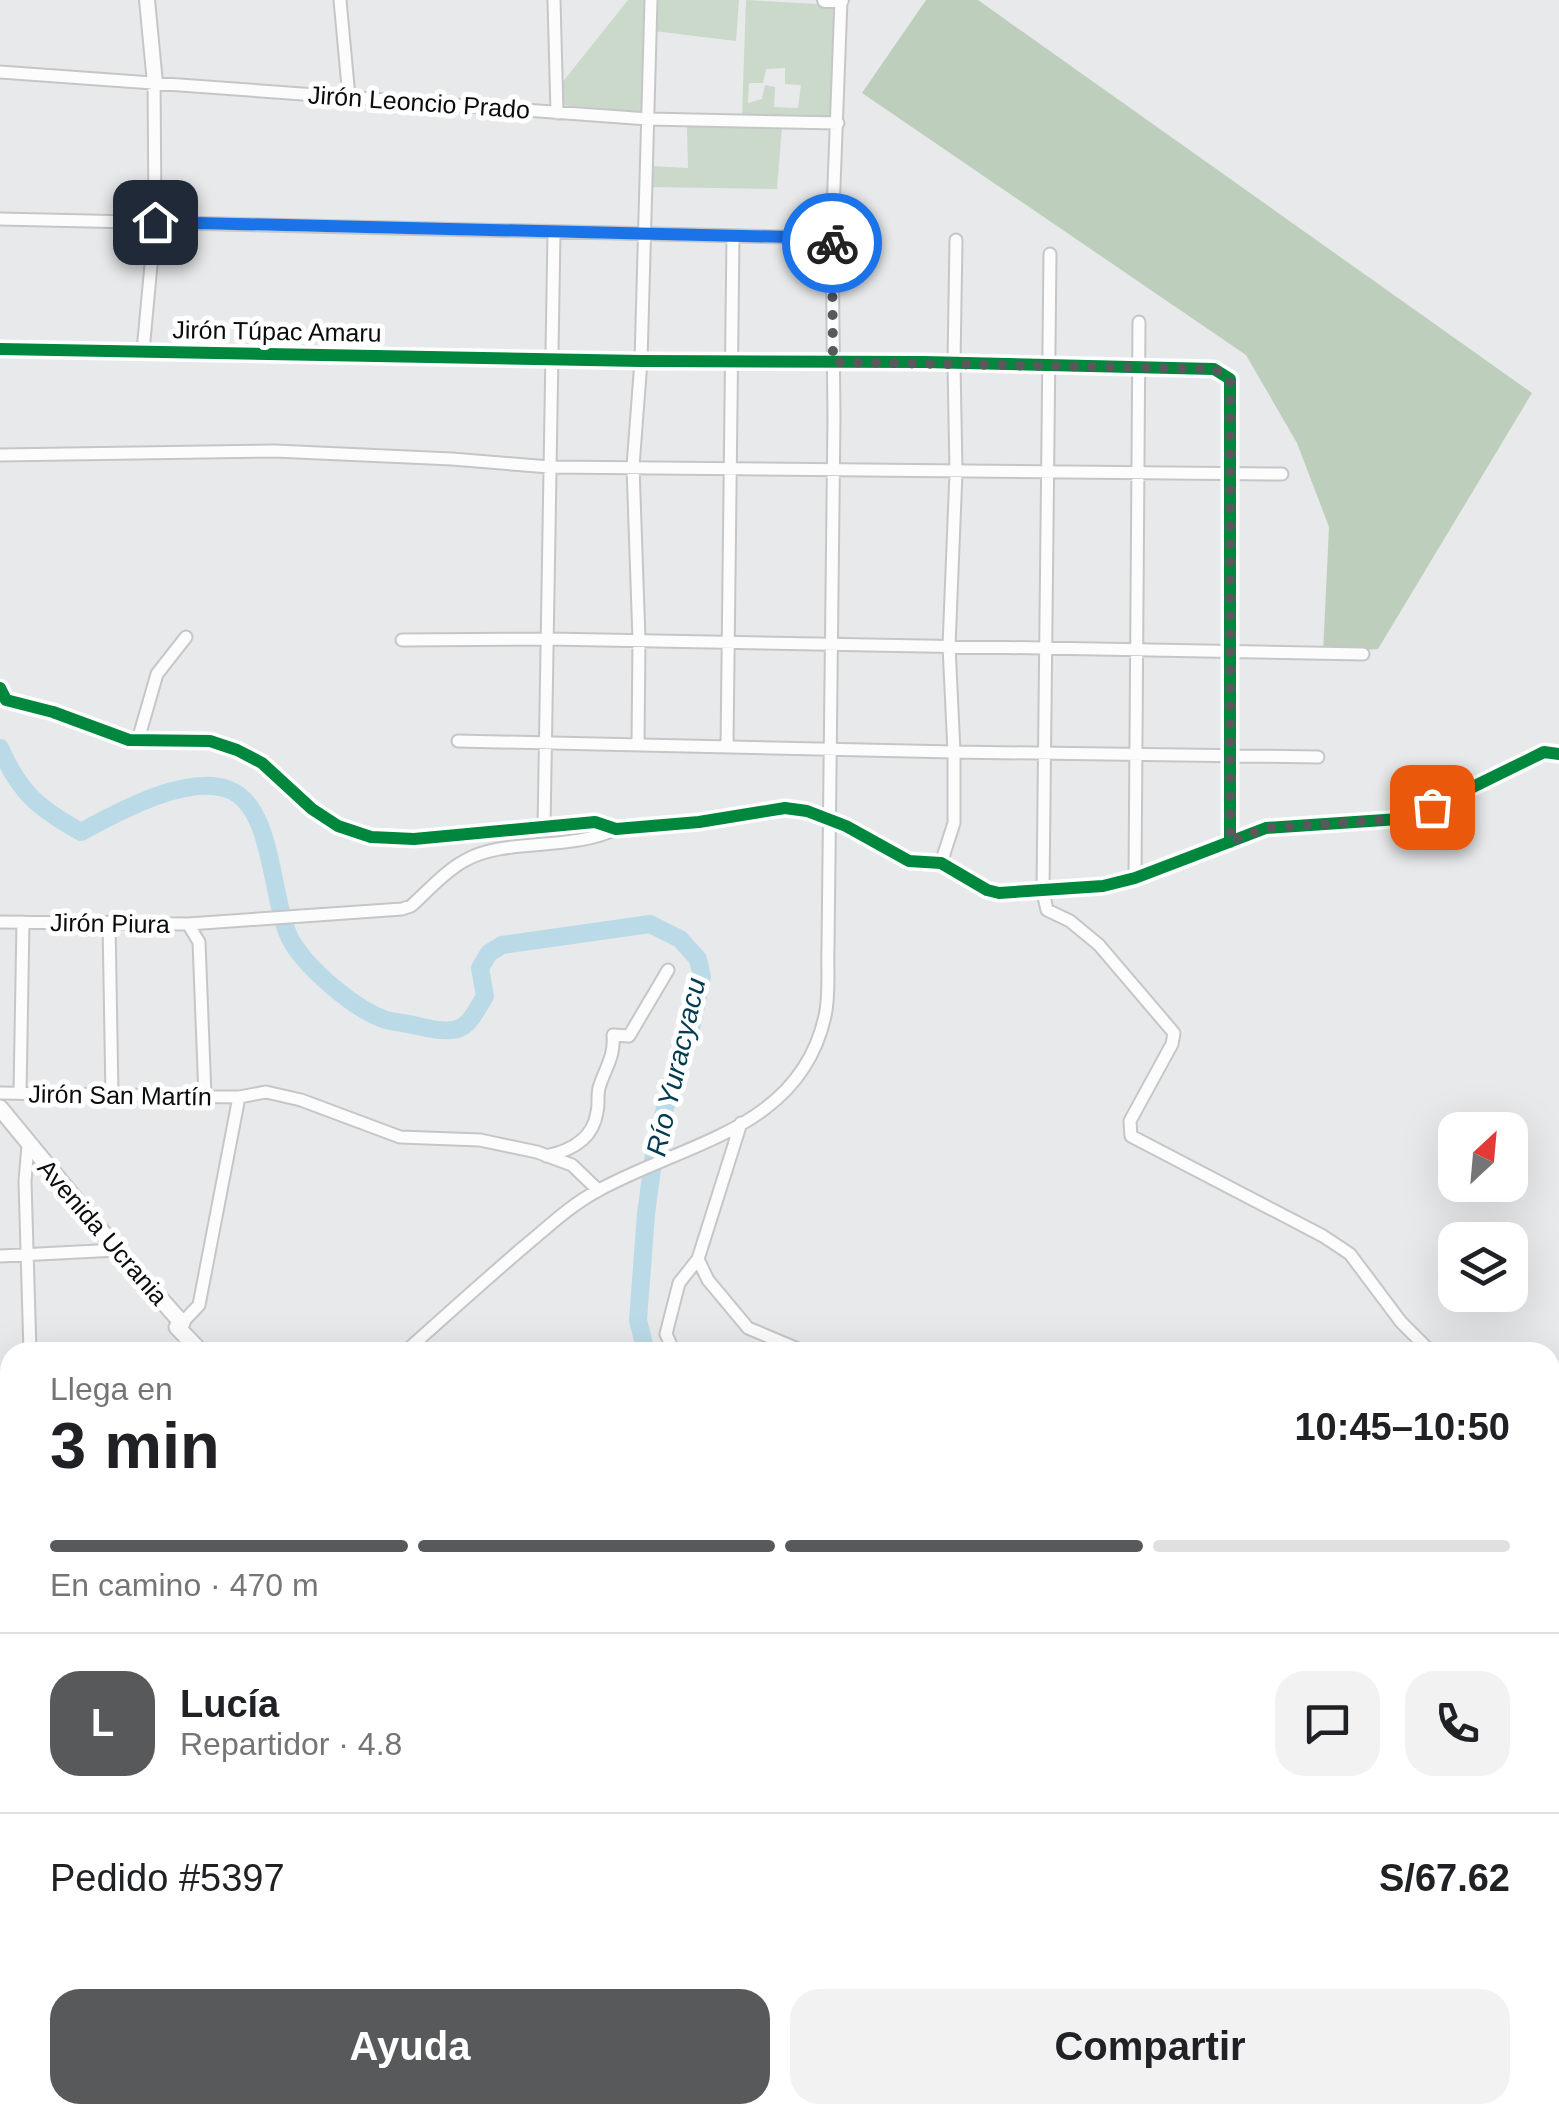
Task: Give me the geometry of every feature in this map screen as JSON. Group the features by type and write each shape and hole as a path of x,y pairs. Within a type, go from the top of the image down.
{"main road":[{"name":"Avenida Ucrania","path":"0,1108 116,1250 182,1323 177,1327 192,1342"}],"street":[{"path":"143,350 155,222 155,83 147,0"},
{"path":"340,0 349,97"},
{"path":"554,0 558,113"},
{"path":"638,742 633,466 641,361 651,0"},
{"path":"417,1342 503,1265 598,1190 768,1109 797,1081 817,1044 826,1012 832,238 841,1 825,0"},
{"name":"Jirón Leoncio Prado","path":"0,72 648,120 838,123"},
{"path":"0,218 832,238"},
{"path":"544,828 554,233"},
{"path":"727,746 733,236"},
{"path":"941,863 954,822 949,646 956,472 956,240"},
{"path":"1050,254 1043,755 1044,892 1048,910 1070,920 1099,945 1174,1033 1172,1044 1130,1121 1131,1136 1323,1236 1350,1254 1421,1342"},
{"path":"1135,878 1139,322"},
{"name":"Jirón Túpac Amaru","path":"0,349 1214,369 1230,379 1228,474"},
{"path":"0,456 338,453 549,467 1282,474"},
{"path":"1228,474 1230,842"},
{"path":"138,740 157,674 186,637"},
{"path":"402,640 639,640 1364,654"},
{"path":"0,688 6,700 53,712 130,740 210,741 237,750 262,763 312,809 338,826 371,837 414,839 595,822 616,829 699,822 785,808 828,818 909,861 941,863 987,890 1044,892 1103,886 1135,878 1266,828 1399,819 1544,752 1559,754"},
{"path":"458,741 546,745 638,742 1043,755 1318,757"},
{"name":"Jirón Piura","path":"0,922 188,924 411,906 466,860 488,851 594,840 616,829"},
{"path":"20,1093 23,922"},
{"path":"108,922 112,1095"},
{"path":"188,924 199,942 204,1096"},
{"path":"546,1156 570,1151 584,1138 597,1116 598,1091 615,1053 613,1035 629,1036 668,970"},
{"name":"Jirón San Martín","path":"0,1093 239,1097 266,1092 301,1100 400,1136 480,1140 546,1156 572,1165 598,1190"},
{"path":"182,1323 199,1304 239,1097"},
{"path":"670,1342 666,1334 679,1283 698,1259 741,1124"},
{"path":"28,1145 24,1180 30,1342"},
{"path":"0,1256 116,1250"},
{"path":"698,1259 708,1280 748,1328 781,1342"}],"green space":[{"path":"628,0 647,0 642,112 560,105 561,84"},
{"path":"654,0 739,0 736,41 654,31"},
{"path":"746,0 836,5 832,117 742,116","holes":["785,68 785,84 801,85 798,108 774,107 775,87 765,85 762,99 748,103 749,83 763,83 766,69"]},
{"path":"926,0 978,0 1532,393 1378,649 1323,653 1329,527 1297,443 1246,355 862,93"},
{"path":"687,125 782,126 777,189 649,187 650,166 688,168"}],"waterway":[{"name":"Río Yuracyacu","path":"0,748 32,798 81,832 174,791 213,786 230,790 244,800 263,833 282,918 295,946 317,973 347,998 390,1021 439,1030 463,1026 485,996 480,968 489,953 502,945 650,924 680,939 698,959 702,977 689,1038 678,1058 655,1147 638,1320 644,1342"}],"cycle path":[{"path":"0,349 1214,369 1230,379 1230,842"},
{"path":"0,688 6,700 53,712 129,740 210,741 237,750 262,763 312,809 338,826 371,837 414,839 595,822 616,829 699,822 785,808 807,811 846,826 909,861 941,863 999,893 1103,886 1135,878 1266,828 1399,819 1544,752 1559,754"}],"way so far":[{"path":"832,243 833,362 1214,369 1224,373 1230,379 1230,842 1266,828 1399,819 1432,807"}],"route":[{"path":"155,222 832,238 832,243"}]}
